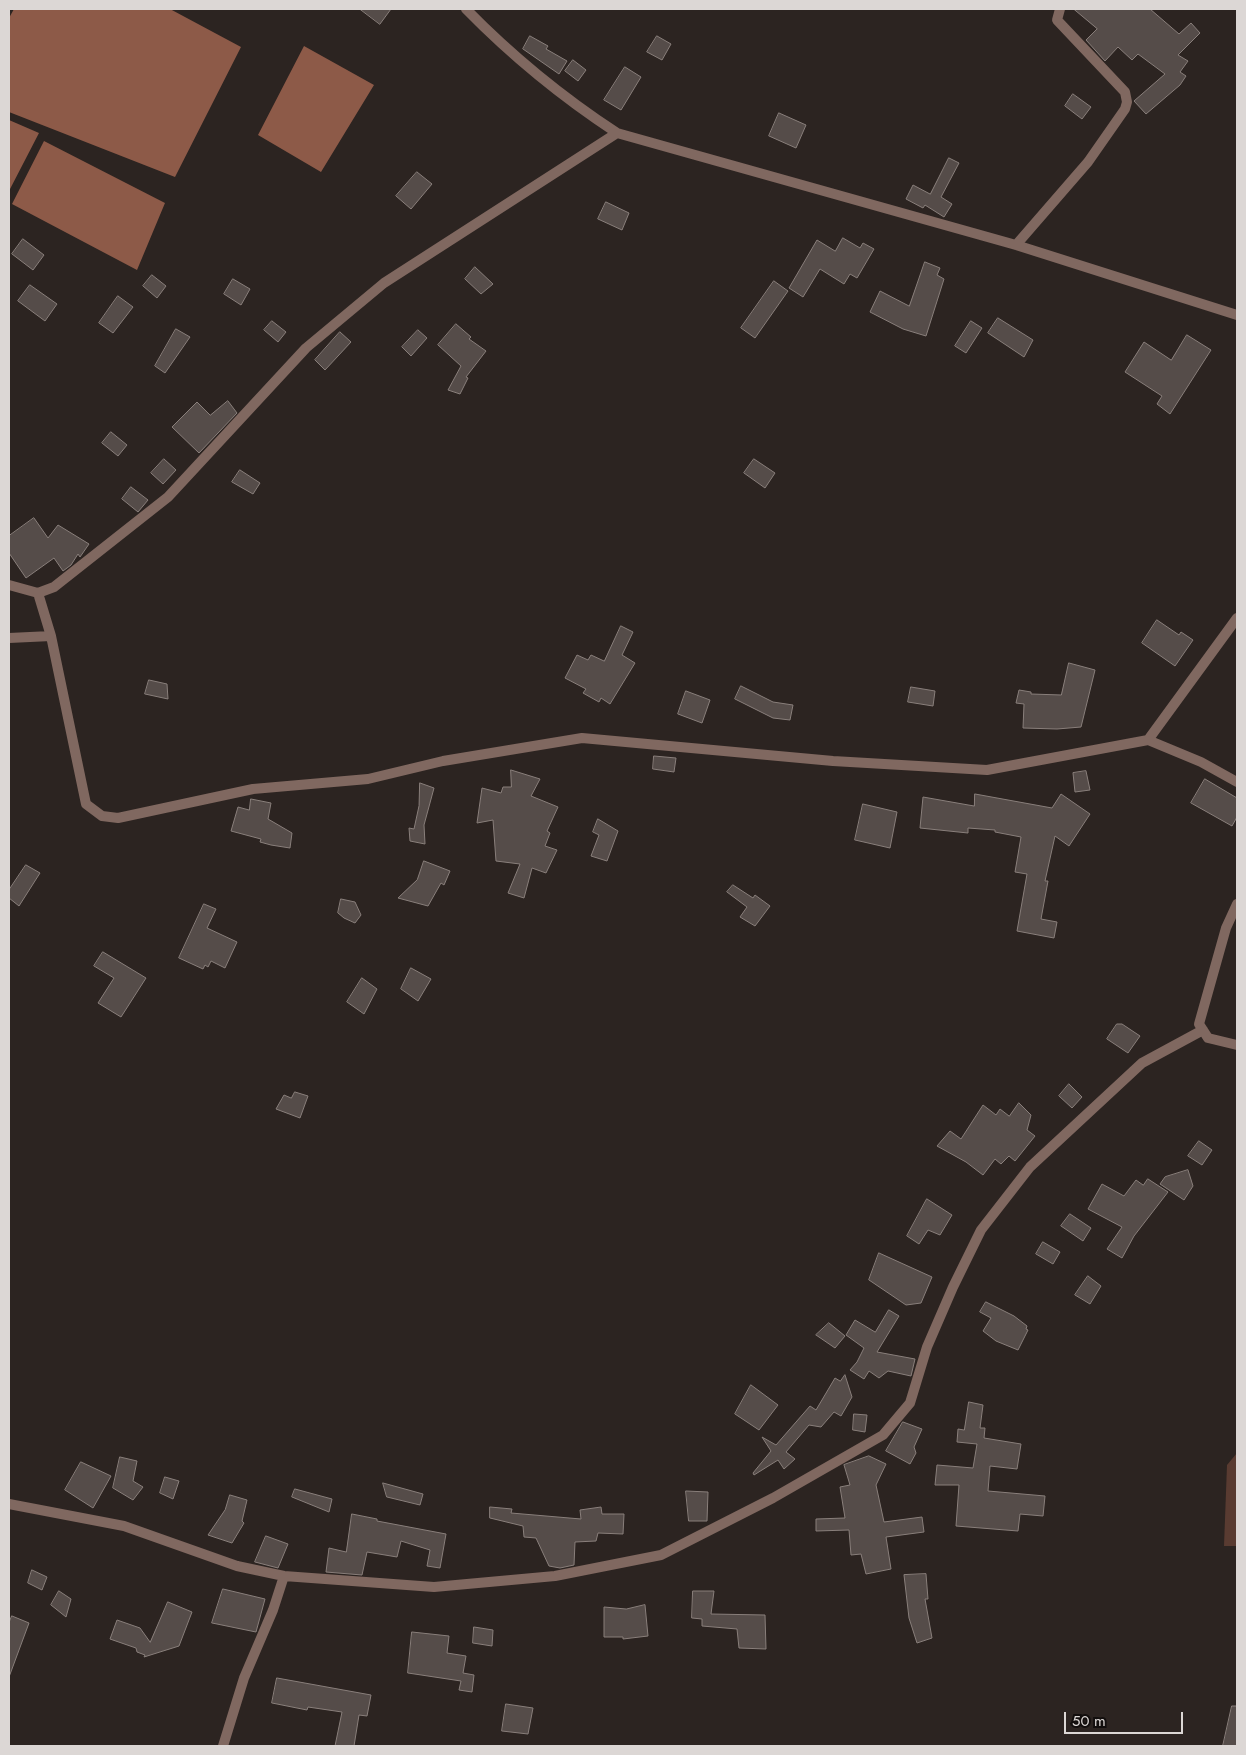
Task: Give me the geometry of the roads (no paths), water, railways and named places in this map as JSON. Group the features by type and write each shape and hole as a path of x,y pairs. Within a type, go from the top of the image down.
{"street":[{"path":"466,9 500,43 536,73 579,108 617,133 1016,245 1237,315"},
{"path":"1016,245 1088,162 1125,109 1127,102 1125,92 1057,20 1060,9"},
{"path":"9,585 38,593 54,587 168,498 306,348 384,283 617,133"},
{"path":"38,593 51,636 86,804 102,816 118,818 253,790 368,779 443,761 582,738 833,761 988,770 1148,740 1201,762 1237,782"},
{"path":"1148,740 1237,618"},
{"path":"9,638 51,636"},
{"path":"1237,904 1226,928 1199,1024 1208,1038 1237,1045"},
{"path":"9,1504 124,1526 237,1566 284,1576 434,1587 555,1576 660,1555 773,1498 883,1435 910,1403 927,1347 953,1287 981,1230 1030,1167 1142,1063 1203,1030"},
{"path":"223,1746 244,1678 273,1610 284,1576"}]}
